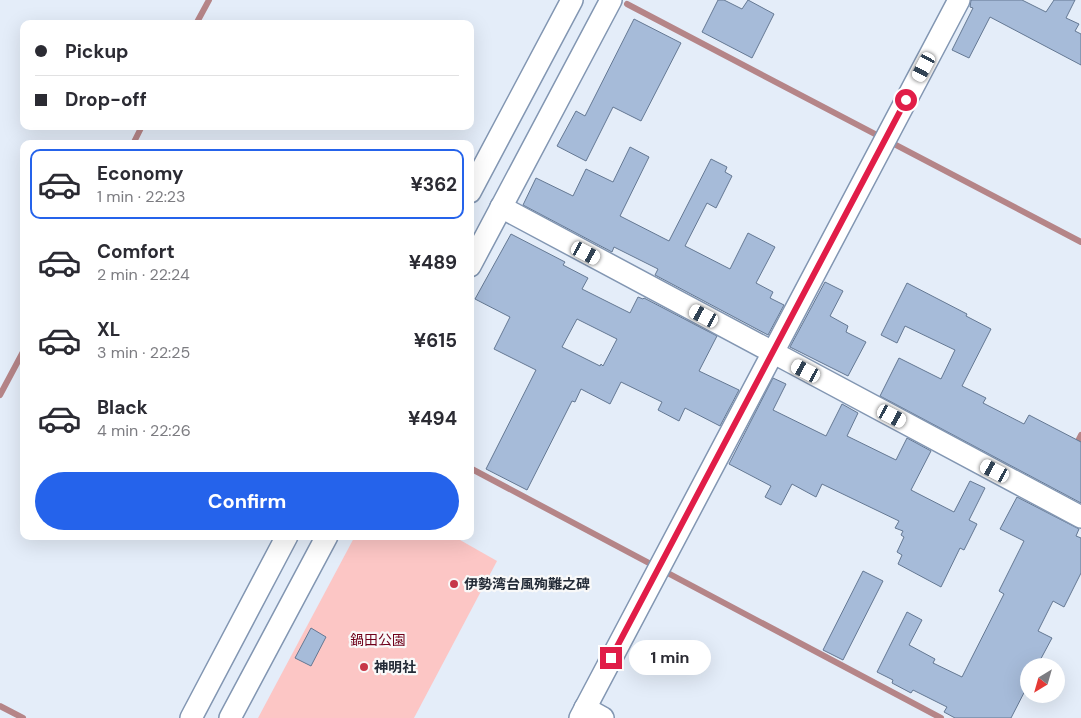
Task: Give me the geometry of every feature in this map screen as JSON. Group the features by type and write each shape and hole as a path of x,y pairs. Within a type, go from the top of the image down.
{"street":[{"path":"474,184 572,0"},
{"path":"474,258 611,0"},
{"path":"589,715 658,569 959,0"},
{"path":"501,207 1081,517"},
{"path":"191,718 286,540"},
{"path":"230,718 325,540"}],"green space":[{"name":"鍋田公園","path":"353,540 460,540 497,561 414,718 258,718"}],"building":[{"path":"718,0 724,0 742,9 748,0 774,14 752,58 702,32"},
{"path":"971,0 1022,0 1046,12 1054,0 1075,0 1066,18 1079,24 1075,31 1081,34 1081,65 990,17 969,58 952,50 973,8 970,7"},
{"path":"634,19 681,43 641,121 613,107 586,161 557,146 576,111 585,116"},
{"path":"630,147 649,157 620,216 669,241 711,159 727,167 725,172 732,176 716,208 707,203 685,246 730,269 748,233 775,247 756,283 773,292 770,298 784,305 768,335 655,275 658,269 614,247 612,252 523,205 536,178 573,196 586,169 613,182"},
{"path":"511,234 565,262 563,265 588,278 582,289 630,313 638,297 644,298 717,336 699,371 739,390 720,426 685,408 679,421 658,410 662,402 621,382 610,404 581,389 575,402 572,401 527,490 486,469 536,370 494,349 510,317 475,299","holes":["577,319 617,339 603,366 562,347"]},
{"path":"825,282 843,291 830,316 848,326 846,332 866,342 848,376 790,347"},
{"path":"907,283 967,314 966,316 991,329 962,386 986,398 983,403 1024,424 1029,415 1081,442 1081,503 880,396 899,358 941,379 955,350 905,326 897,343 881,335"},
{"path":"773,378 786,384 773,410 826,436 842,404 858,413 847,436 896,460 907,438 931,451 911,490 954,512 970,481 985,488 969,520 977,524 964,550 960,548 941,587 898,564 902,555 897,552 904,537 901,535 903,531 895,528 899,521 822,484 816,497 792,484 781,505 765,497 771,486 729,464"},
{"path":"1017,497 1079,529 1076,536 1081,538 1081,573 1064,607 1053,601 1038,631 1052,638 1041,658 1020,658 1020,700 1011,718 955,718 944,712 947,707 913,690 911,693 892,683 893,680 877,672 907,612 922,620 909,645 935,659 933,663 962,677 1004,594 999,591 1024,541 1000,529"},
{"path":"863,571 883,581 843,660 823,650"},
{"path":"311,628 326,637 311,666 295,658"}],"waterway":[{"path":"198,20 209,0"},
{"path":"627,4 1081,242"},
{"path":"135,140 140,130"},
{"path":"0,395 20,358"},
{"path":"1075,447 1081,435"},
{"path":"474,470 941,718"},
{"path":"0,706 23,718"}],"place":[{"name":"伊勢湾台風殉難之碑","path":"454,584"},
{"name":"神明社","path":"364,667"}],"route":[{"path":"611,658 906,100"}]}
